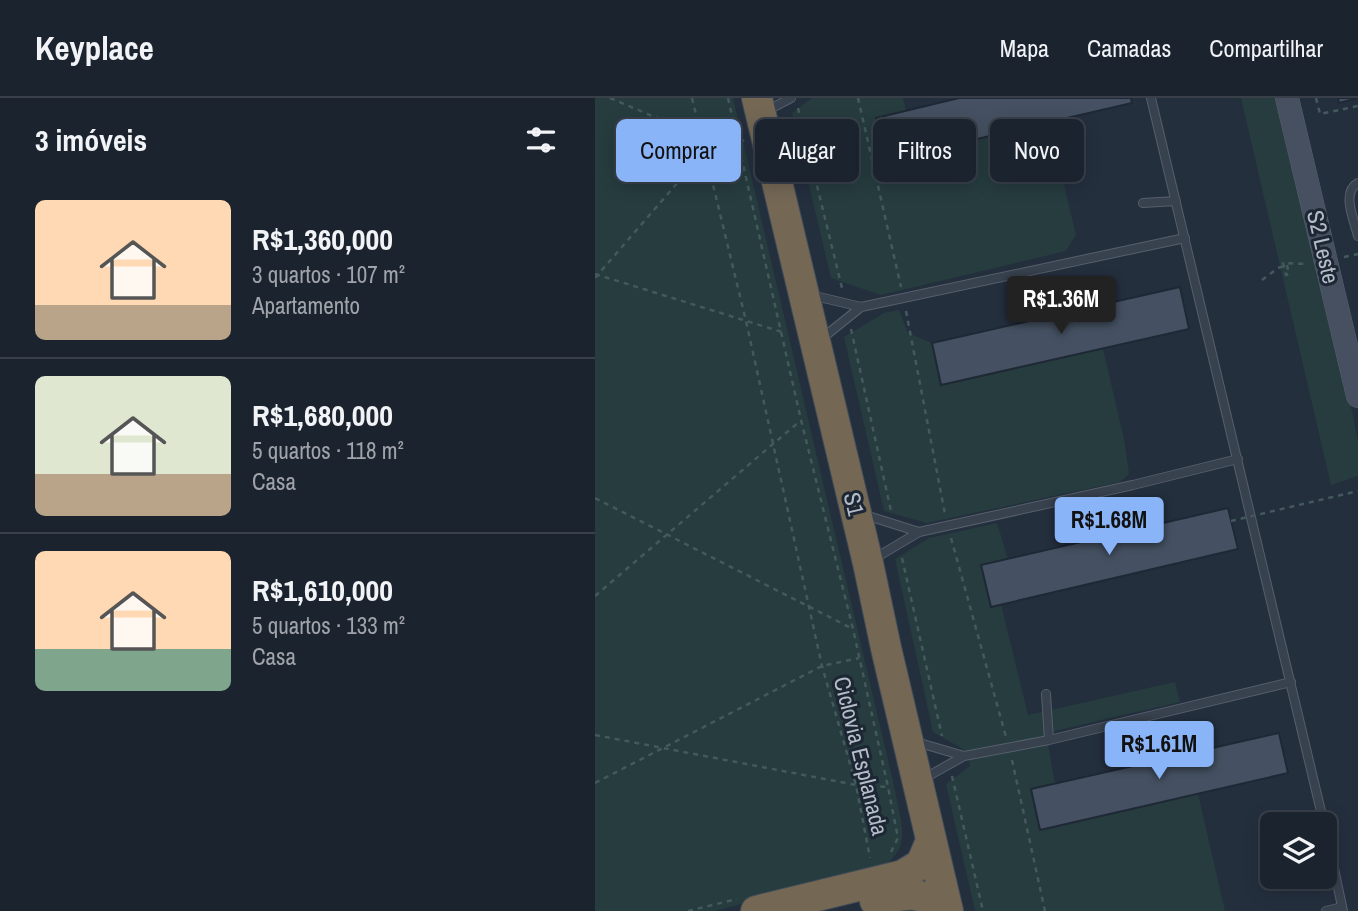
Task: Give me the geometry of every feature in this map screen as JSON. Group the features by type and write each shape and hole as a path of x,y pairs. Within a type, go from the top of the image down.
{"highway":[{"name":"S1","path":"778,182 948,911"},
{"path":"755,911 879,871 903,875 921,863 931,841"},
{"path":"832,911 912,893 932,900 941,911"}],"main road":[{"name":"S2 Leste","path":"1287,98 1356,382"}],"lane":[{"path":"763,119 791,98"},
{"path":"1151,98 1321,812"},
{"path":"1358,183 1352,186 1348,194 1358,236"},
{"path":"1143,203 1176,201"},
{"path":"804,293 861,307 1185,238"},
{"path":"816,344 861,307"},
{"path":"868,563 919,532 1238,459"},
{"path":"856,512 919,532"},
{"path":"918,783 964,756 1049,740 1291,682"},
{"path":"1046,694 1049,740"},
{"path":"908,740 964,756"},
{"path":"1326,911 1343,909 1337,882"}],"path":[{"path":"610,98 660,119"},
{"name":"Ciclovia Esplanada","path":"692,98 697,119"},
{"path":"728,98 733,119"},
{"path":"858,98 903,298 947,525 1009,747 1045,911"},
{"path":"1316,98 1320,114 1358,106"},
{"path":"797,107 846,303"},
{"path":"741,139 755,126"},
{"path":"741,155 801,420 853,629 898,838 879,871"},
{"path":"678,182 596,276 783,333"},
{"name":"Ciclovia Esplanada","path":"714,182 822,666 879,871"},
{"path":"1262,281 1285,264"},
{"path":"848,318 894,524"},
{"path":"595,596 801,420"},
{"path":"1231,521 1358,491"},
{"path":"595,498 853,629"},
{"path":"899,544 946,751"},
{"path":"595,783 822,666 859,659"},
{"path":"595,735 856,785 888,787"},
{"path":"949,763 983,911"}],"green space":[{"path":"595,98 733,98 738,119 616,119 616,182 741,182 741,132 895,790 902,826 901,844 897,853 878,870 714,911 595,911"},
{"path":"812,98 903,98 906,110 873,119 873,182 976,182 976,139 990,136 990,182 1063,182 1076,235 1066,251 881,295 831,278 808,182 859,182 859,119 793,119 792,113"},
{"path":"1241,98 1285,98 1323,265 1358,442 1358,476 1331,485"},
{"path":"899,310 908,333 932,343 942,385 1103,349 1124,439 1129,474 1120,482 927,523 884,511 844,337 884,313"},
{"path":"997,523 1008,559 1001,604 1028,715 1175,682 1180,702 1046,733 1055,784 1031,790 1040,829 1198,794 1225,911 975,911 946,784 970,766 968,752 933,732 895,559 929,538"}],"building":[{"path":"959,98 1131,98 1132,103 1063,119 990,119 990,136 976,139 976,119 876,118"},
{"path":"1338,98 1358,98 1339,103"},
{"path":"1180,287 1189,329 941,385 932,343"},
{"path":"1228,508 1238,549 991,607 981,565"},
{"path":"1279,733 1288,773 1040,830 1031,789"}]}
